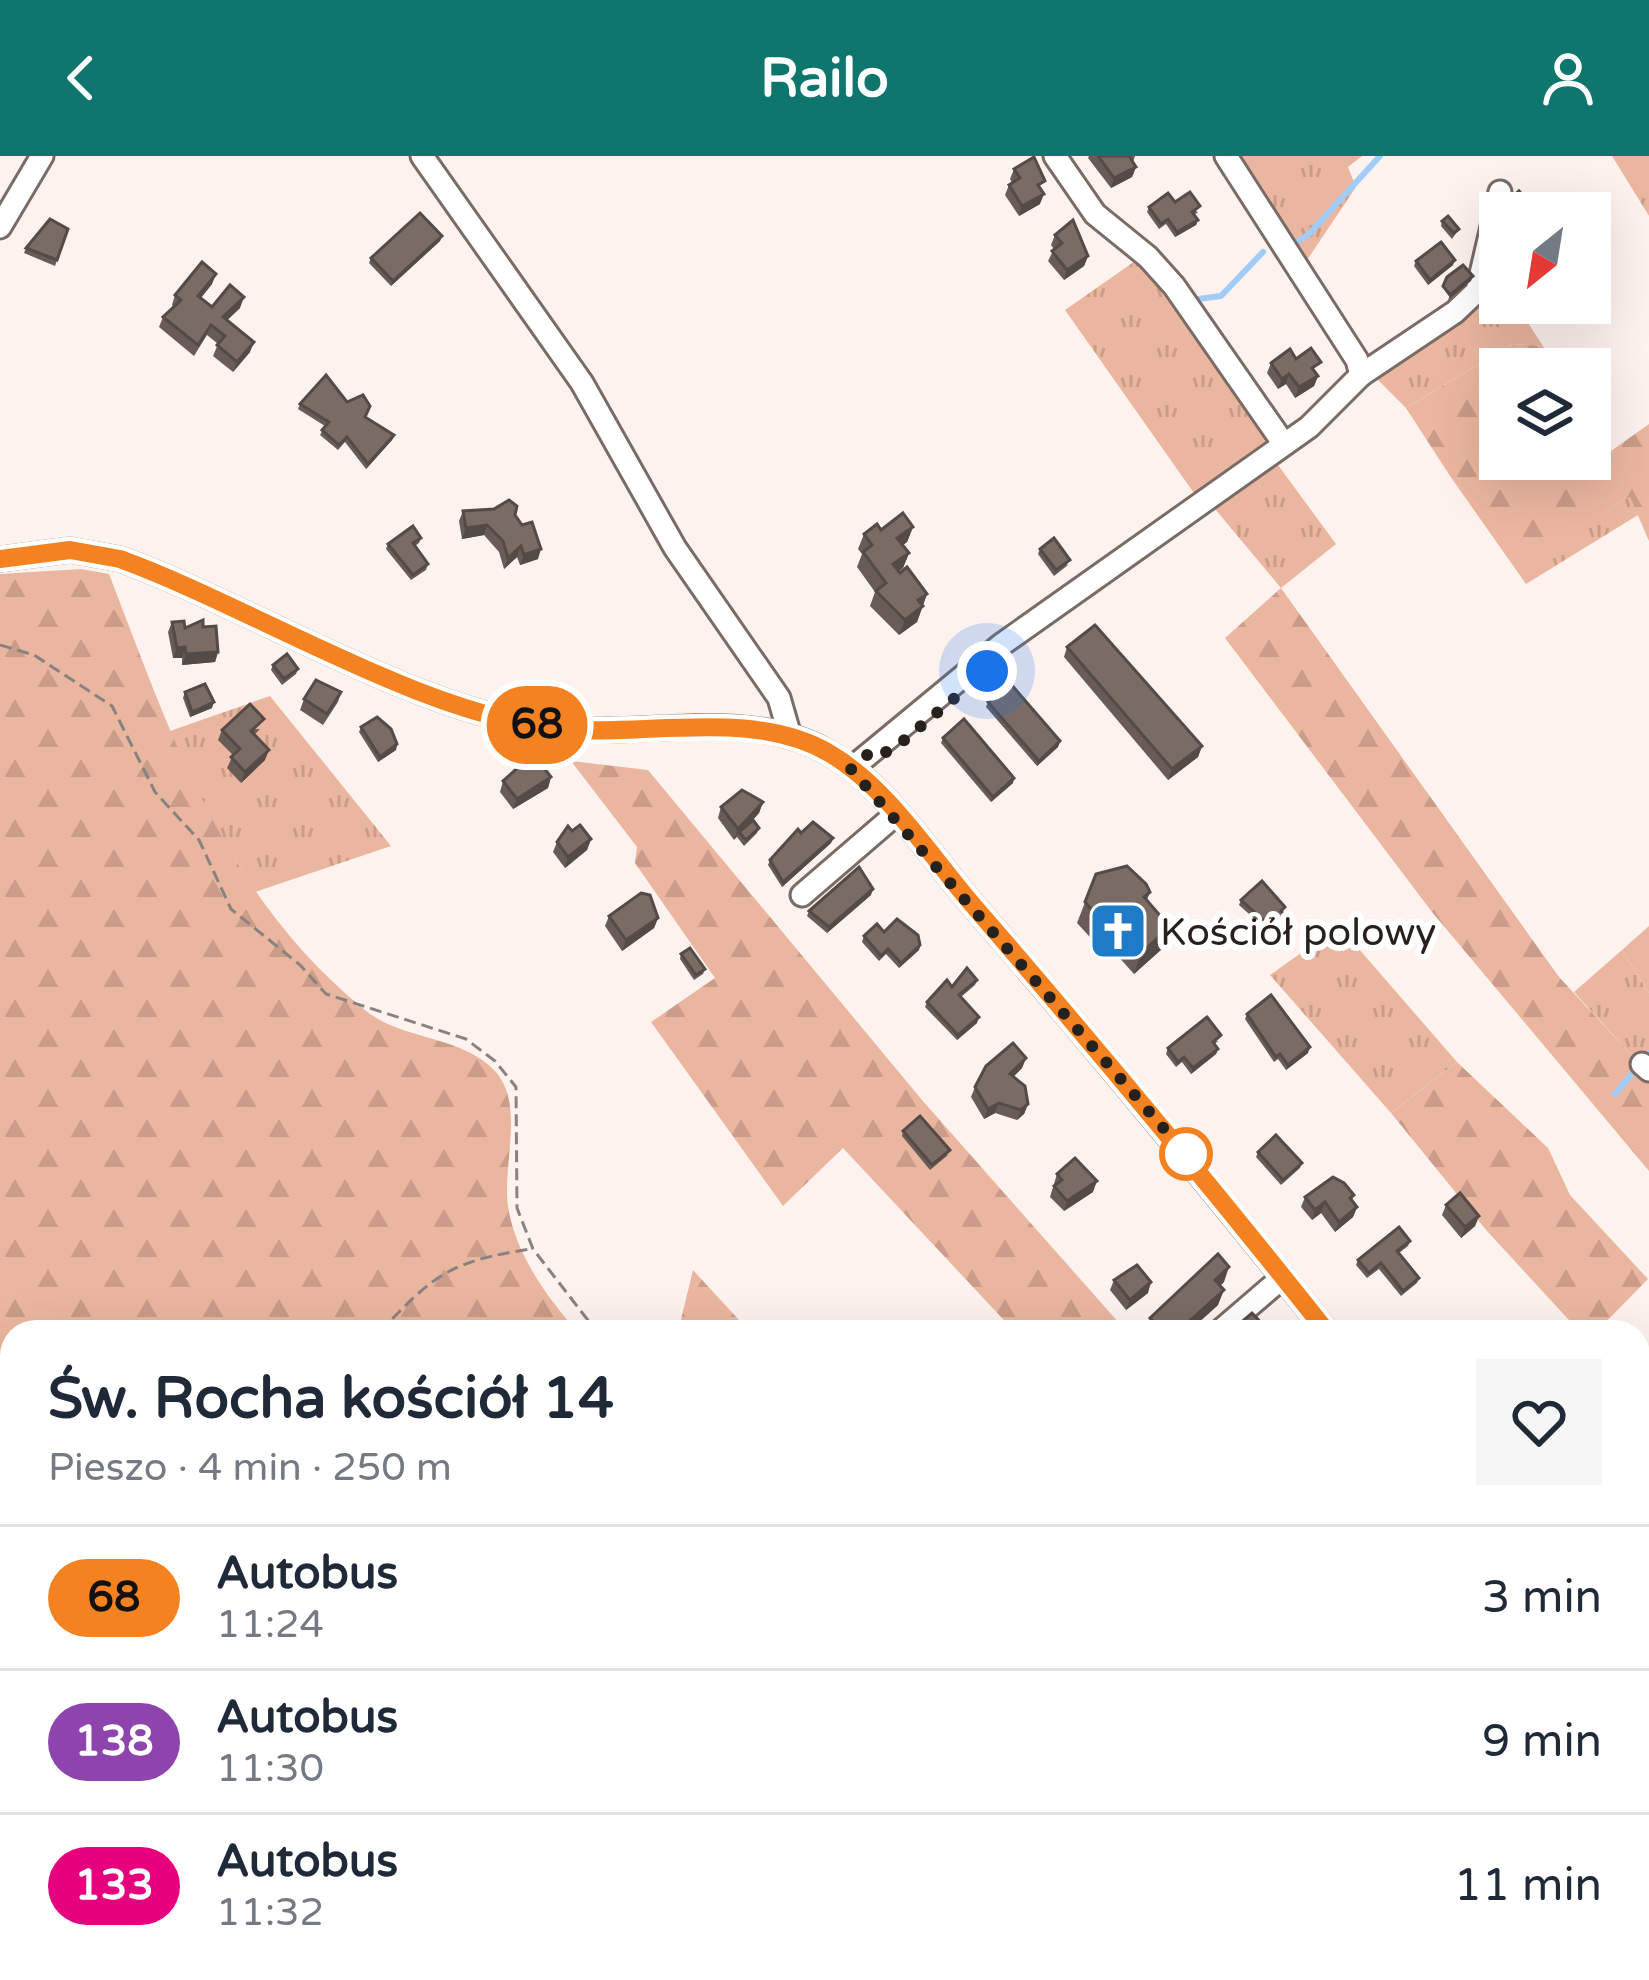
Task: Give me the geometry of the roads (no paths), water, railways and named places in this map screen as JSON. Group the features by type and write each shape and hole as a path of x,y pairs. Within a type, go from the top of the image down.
{"street":[{"path":"0,227 42,156"},
{"path":"422,156 582,383 675,548 779,698 790,736"},
{"path":"1055,156 1095,214 1148,256 1174,286 1284,445"},
{"path":"1228,161 1357,360 1361,375"},
{"path":"851,769 1001,645 1284,445 1332,407 1361,375 1455,313 1479,281"},
{"path":"0,559 70,550 120,559 441,698 536,725 617,732 748,730 790,736 851,769 1126,1082 1317,1320"},
{"path":"874,749 886,752 897,746 1042,630"},
{"path":"802,896 895,815"},
{"path":"1233,1320 1283,1277"}],"waterway":[{"path":"1292,245 1309,234 1380,156"},
{"path":"1198,299 1221,296 1263,252"},
{"path":"1615,1094 1649,1053"}],"place":[{"name":"Kościół polowy","path":"1118,931"}]}
